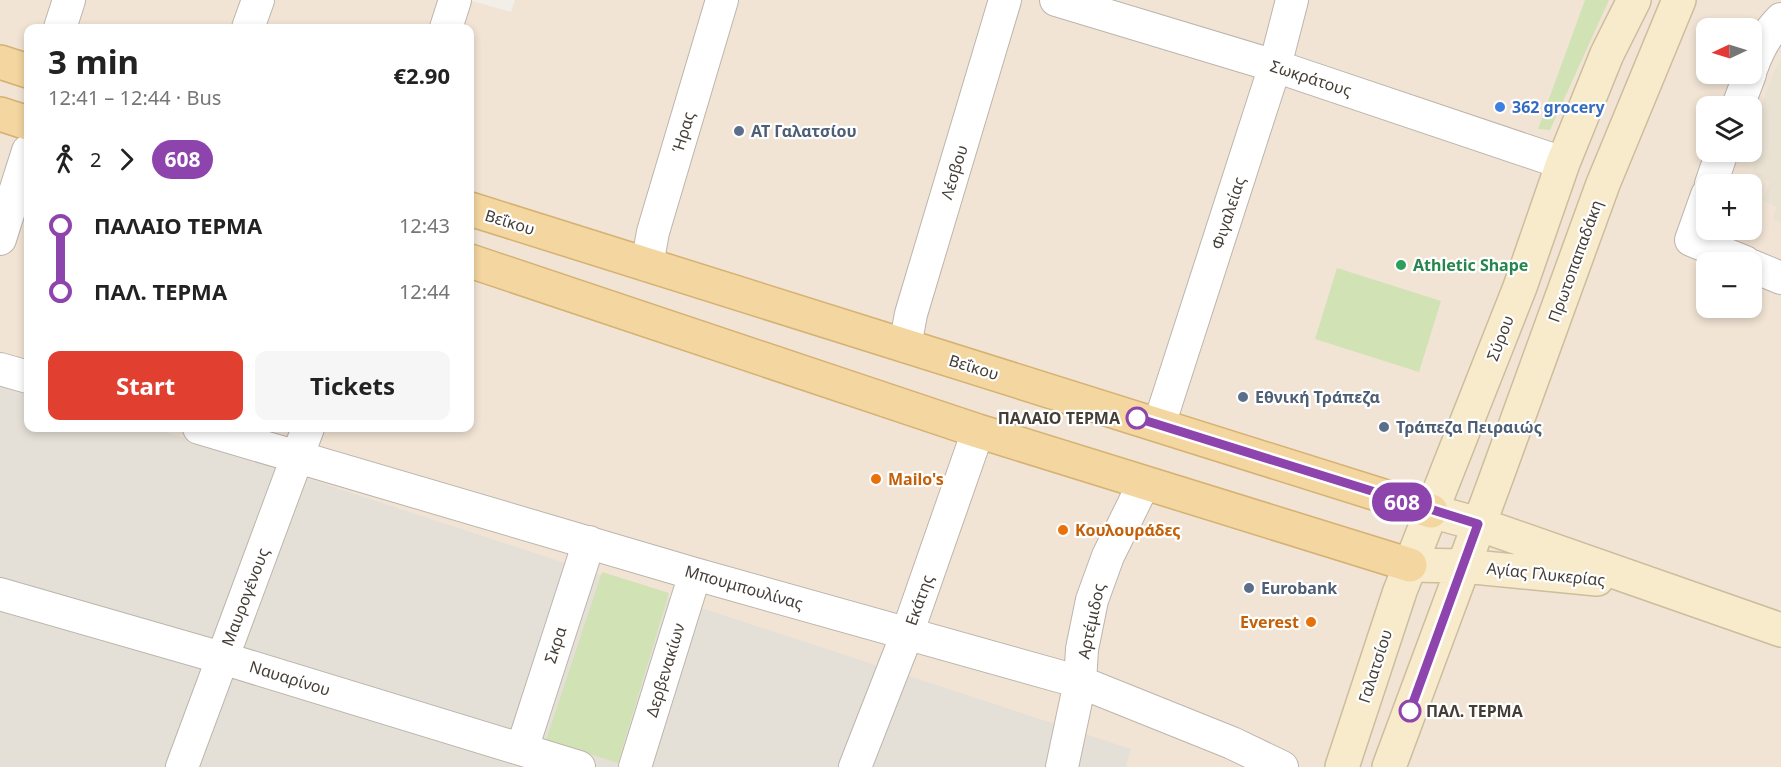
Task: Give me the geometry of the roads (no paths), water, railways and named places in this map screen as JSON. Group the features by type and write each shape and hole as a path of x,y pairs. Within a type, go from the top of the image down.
{"main road":[{"path":"1563,163 1607,54 1634,0"},
{"name":"Πρωτοπαπαδάκη","path":"1478,524 1603,184 1679,0"},
{"path":"0,62 24,70"},
{"path":"0,114 24,122"},
{"name":"Σύρου","path":"1431,511 1520,287 1563,163"},
{"name":"Βεΐκου","path":"474,210 1478,524"},
{"path":"474,262 978,431 1410,565 1431,511"},
{"path":"1389,767 1478,524"},
{"name":"Αγίας Γλυκερίας","path":"1478,524 1781,630"},
{"name":"Αγίας Γλυκερίας","path":"1410,565 1463,566 1646,584"},
{"name":"Γαλατσίου","path":"1342,767 1410,565"}],"street":[{"path":"61,24 69,0"},
{"path":"249,24 258,0"},
{"path":"447,24 455,0"},
{"name":"Ήρας","path":"647,265 653,232 722,0"},
{"name":"Λέσβου","path":"905,346 911,314 1005,0"},
{"name":"Σωκράτους","path":"1056,0 1275,66 1563,163"},
{"name":"Φιγαλείας","path":"1159,425 1275,66 1292,0"},
{"path":"1762,46 1773,27 1781,19"},
{"path":"0,238 24,163"},
{"path":"1696,226 1691,240 1720,252"},
{"path":"1762,270 1781,278"},
{"path":"0,369 24,376"},
{"name":"Εκάτης","path":"855,767 907,633 978,431"},
{"name":"Μπουμπουλίνας","path":"213,432 695,574 1080,682 1232,743 1282,767"},
{"name":"Μαυρογένους","path":"182,767 307,432"},
{"name":"Αρτέμιδος","path":"1062,767 1080,682 1082,649 1092,600 1107,556 1144,483"},
{"name":"Σκρα","path":"522,749 589,542"},
{"name":"Δερβενακίων","path":"635,767 695,574"},
{"name":"Ναυαρίνου","path":"0,594 222,658 579,767"}],"place":[{"name":"362 grocery","path":"1500,107"},
{"name":"ΑΤ Γαλατσίου","path":"739,131"},
{"name":"Athletic Shape","path":"1401,265"},
{"name":"Εθνική Τράπεζα","path":"1243,397"},
{"name":"ΠΑΛΑΙΟ ΤΕΡΜΑ","path":"1137,418"},
{"name":"Τράπεζα Πειραιώς","path":"1384,427"},
{"name":"Mailo's","path":"876,479"},
{"name":"Κουλουράδες","path":"1063,530"},
{"name":"Eurobank","path":"1249,588"},
{"name":"Everest","path":"1311,622"},
{"name":"ΠΑΛ. ΤΕΡΜΑ","path":"1410,711"}]}
